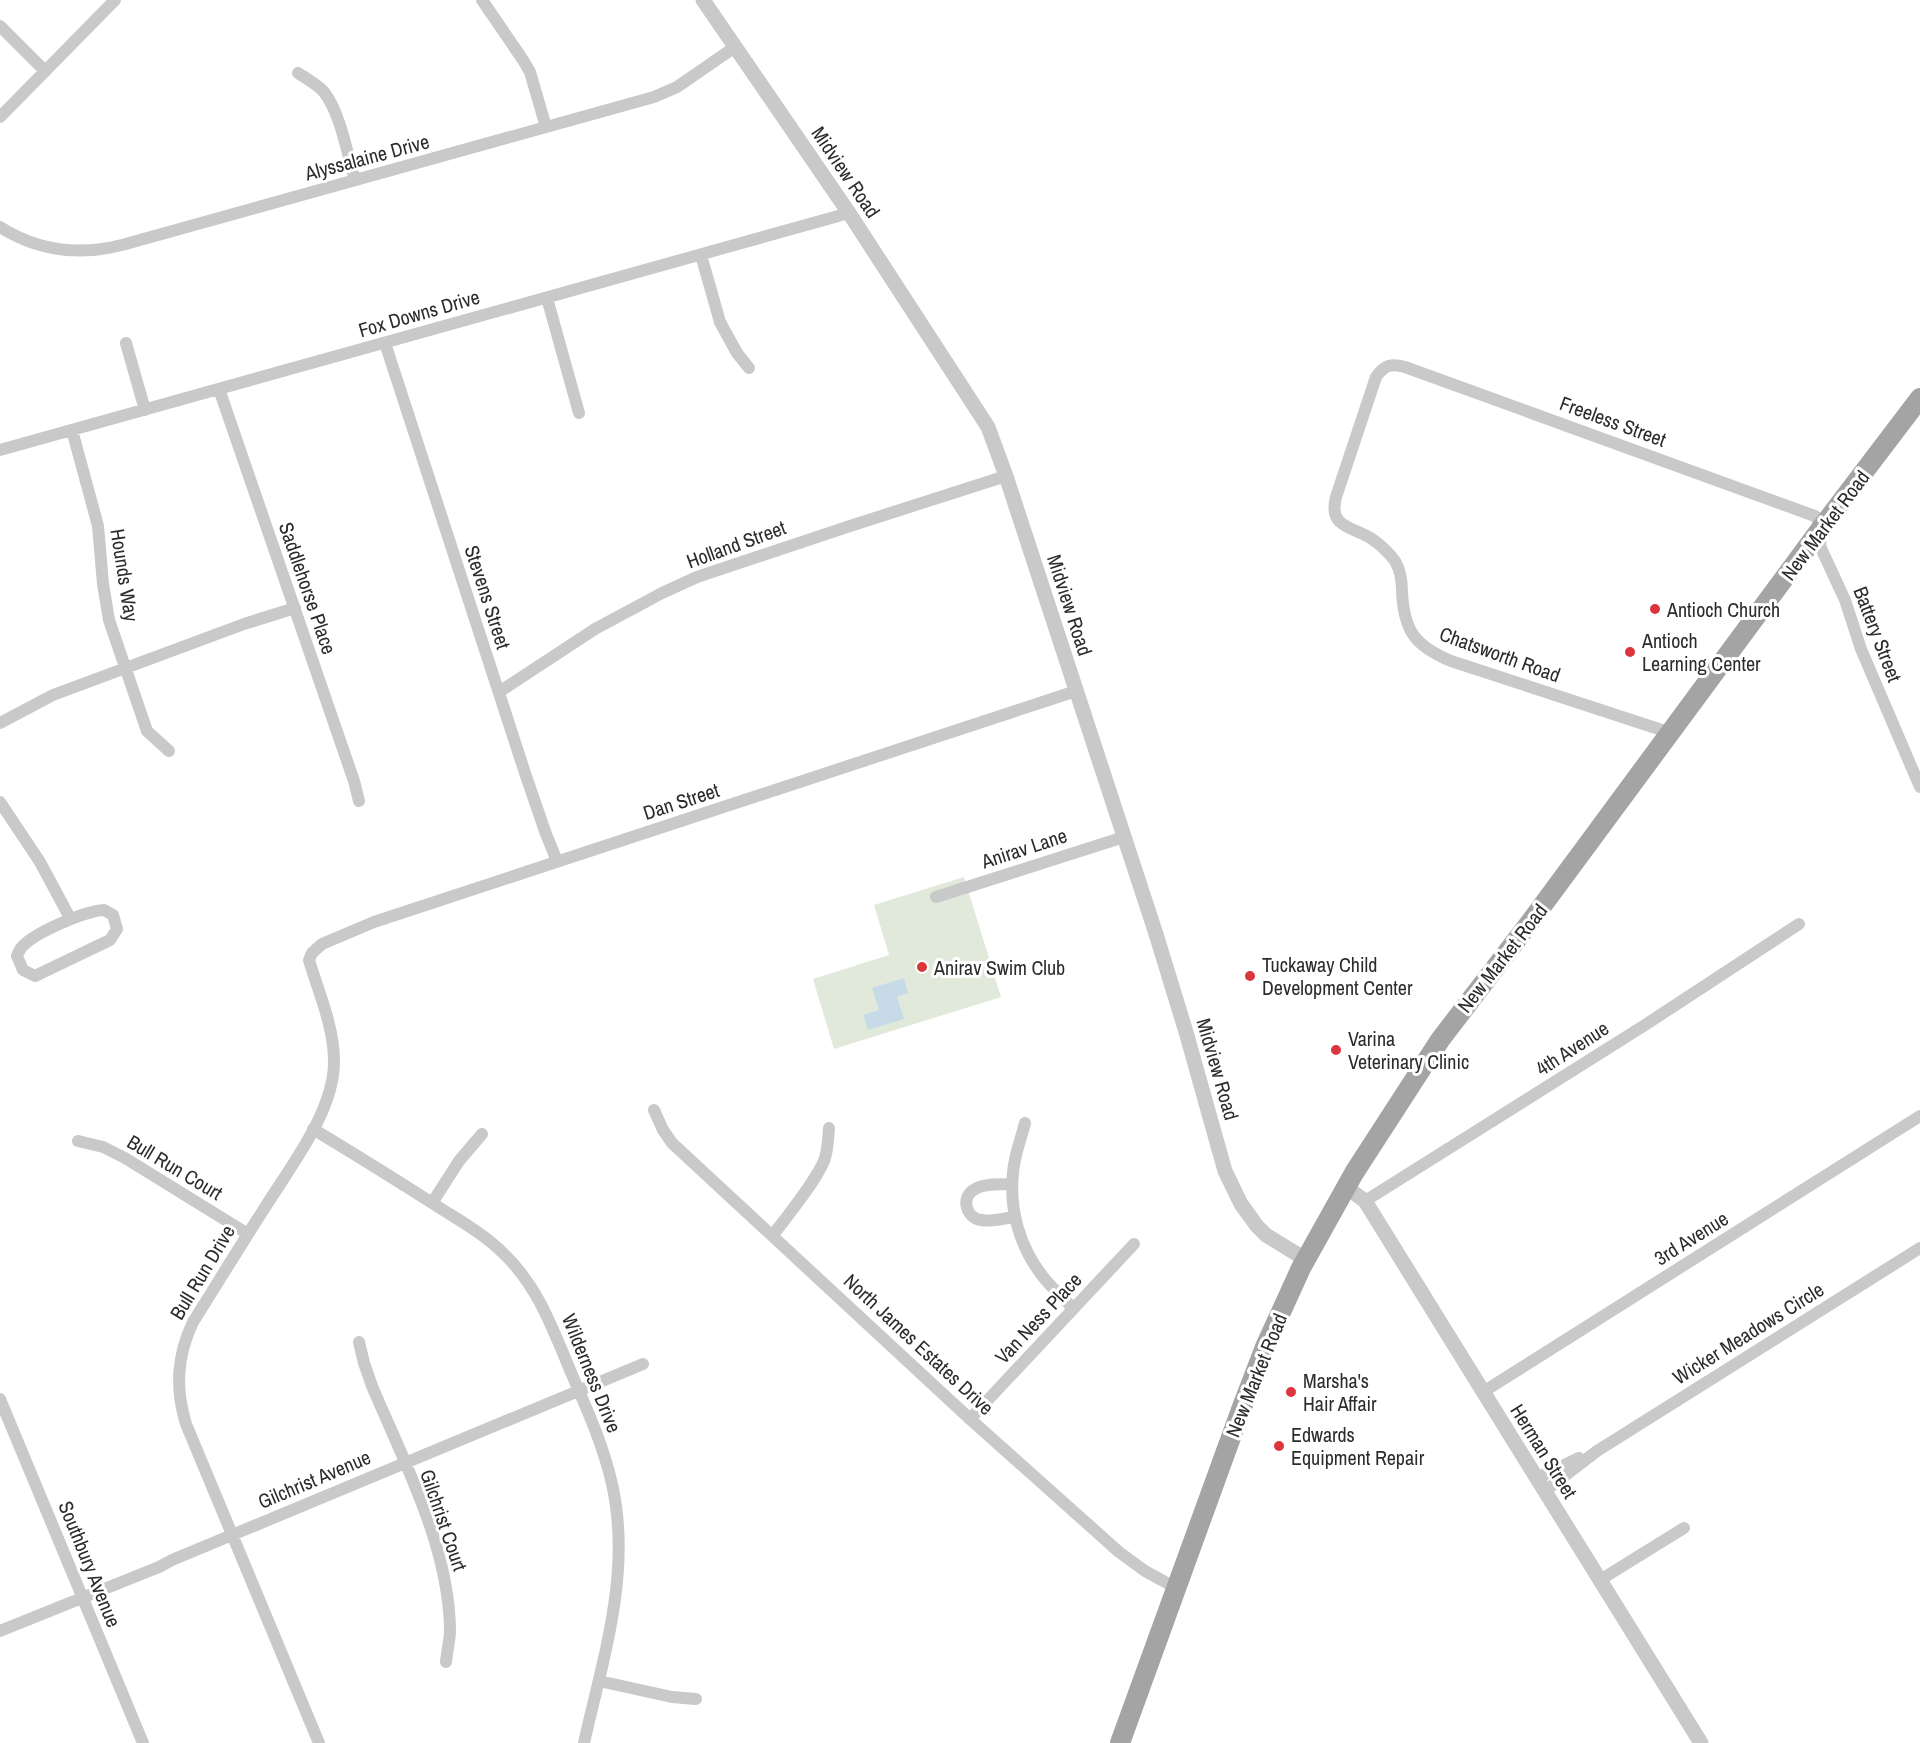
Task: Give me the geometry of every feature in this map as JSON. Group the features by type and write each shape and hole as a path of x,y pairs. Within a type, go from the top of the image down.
{"main road":[{"name":"New Market Road","path":"1120,1743 1250,1387 1278,1317 1305,1259 1346,1187 1440,1040 1920,398"}],"street":[{"path":"0,117 115,0"},
{"path":"482,0 530,72 546,128"},
{"name":"Midview Road","path":"703,0 849,213 988,427 1124,837 1186,1032 1225,1172 1241,1204 1257,1226 1305,1259"},
{"path":"0,26 45,71"},
{"name":"Alyssalaine Drive","path":"0,227 22,239 49,248 78,252 102,250 546,128 664,93 677,87 735,47"},
{"path":"298,73 320,89 332,106 355,180"},
{"name":"Fox Downs Drive","path":"0,450 849,213"},
{"path":"701,255 720,322 737,353 749,368"},
{"path":"547,298 579,413"},
{"path":"126,342 145,410"},
{"name":"Stevens Street","path":"386,343 542,825 557,861"},
{"name":"Freeless Street","path":"1384,367 1394,364 1405,367 1813,514 1822,527"},
{"name":"Chatsworth Road","path":"1384,367 1376,377 1333,512 1338,522 1371,538 1395,561 1402,580 1405,621 1415,639 1435,655 1450,661 1671,733"},
{"name":"Saddlehorse Place","path":"219,389 359,801"},
{"name":"Hounds Way","path":"72,429 98,526 109,620 147,731 169,752"},
{"name":"Holland Street","path":"499,692 595,629 688,581 766,553 1005,476"},
{"name":"Battery Street","path":"1822,527 1820,546 1845,600 1861,649 1920,787"},
{"path":"0,723 53,695 244,624 295,608"},
{"name":"Dan Street","path":"310,962 312,953 322,944 374,922 1076,691"},
{"path":"0,802 40,862 70,918"},
{"name":"Anirav Lane","path":"936,897 1124,837"},
{"path":"104,910 113,915 117,929 110,940 35,976 23,970 17,956 22,946 70,918 104,910"},
{"name":"4th Avenue","path":"1365,1201 1655,1018 1798,924"},
{"name":"Bull Run Drive","path":"310,962 325,1008 334,1047 334,1072 327,1101 314,1129 193,1322 182,1352 178,1382 179,1397 186,1424 319,1743"},
{"name":"North James Estates Drive","path":"654,1110 672,1143 970,1419 1119,1552 1144,1571 1176,1588"},
{"name":"3rd Avenue","path":"1483,1392 1920,1116"},
{"path":"1026,1123 1013,1170 1014,1217 1031,1259 1044,1278 1073,1308"},
{"path":"772,1235 824,1162 829,1128"},
{"name":"Wilderness Drive","path":"314,1129 483,1236 517,1267 540,1300 579,1390 606,1462 617,1511 619,1568 616,1595 584,1743"},
{"path":"432,1203 459,1161 482,1134"},
{"name":"Bull Run Court","path":"78,1141 103,1147 125,1158 248,1234"},
{"path":"1012,1184 976,1188 970,1192 966,1204 968,1212 980,1220 1014,1217"},
{"name":"Herman Street","path":"1346,1187 1365,1201 1701,1743"},
{"name":"Van Ness Place","path":"970,1419 1134,1244"},
{"name":"Wicker Meadows Circle","path":"1541,1484 1920,1248"},
{"name":"Gilchrist Court","path":"359,1342 372,1386 429,1523 442,1570 450,1632 446,1662"},
{"name":"Gilchrist Avenue","path":"0,1631 159,1567 232,1534 642,1364"},
{"name":"Southbury Avenue","path":"0,1399 143,1743"},
{"path":"1600,1580 1684,1528"},
{"path":"599,1681 672,1697 696,1699"}],"green space":[{"name":"Anirav Swim Club","path":"964,877 1001,997 834,1049 813,979 889,955 874,905"}],"water":[{"path":"904,978 908,993 897,997 904,1019 868,1030 863,1015 879,1010 872,988"}],"place":[{"name":"Antioch Church","path":"1655,609"},
{"name":"Antioch Learning Center","path":"1630,652"},
{"name":"Anirav Swim Club","path":"922,967"},
{"name":"Tuckaway Child Development Center","path":"1250,976"},
{"name":"Varina Veterinary Clinic","path":"1336,1050"},
{"name":"Marsha's Hair Affair","path":"1291,1392"},
{"name":"Edwards Equipment Repair","path":"1279,1446"}]}
